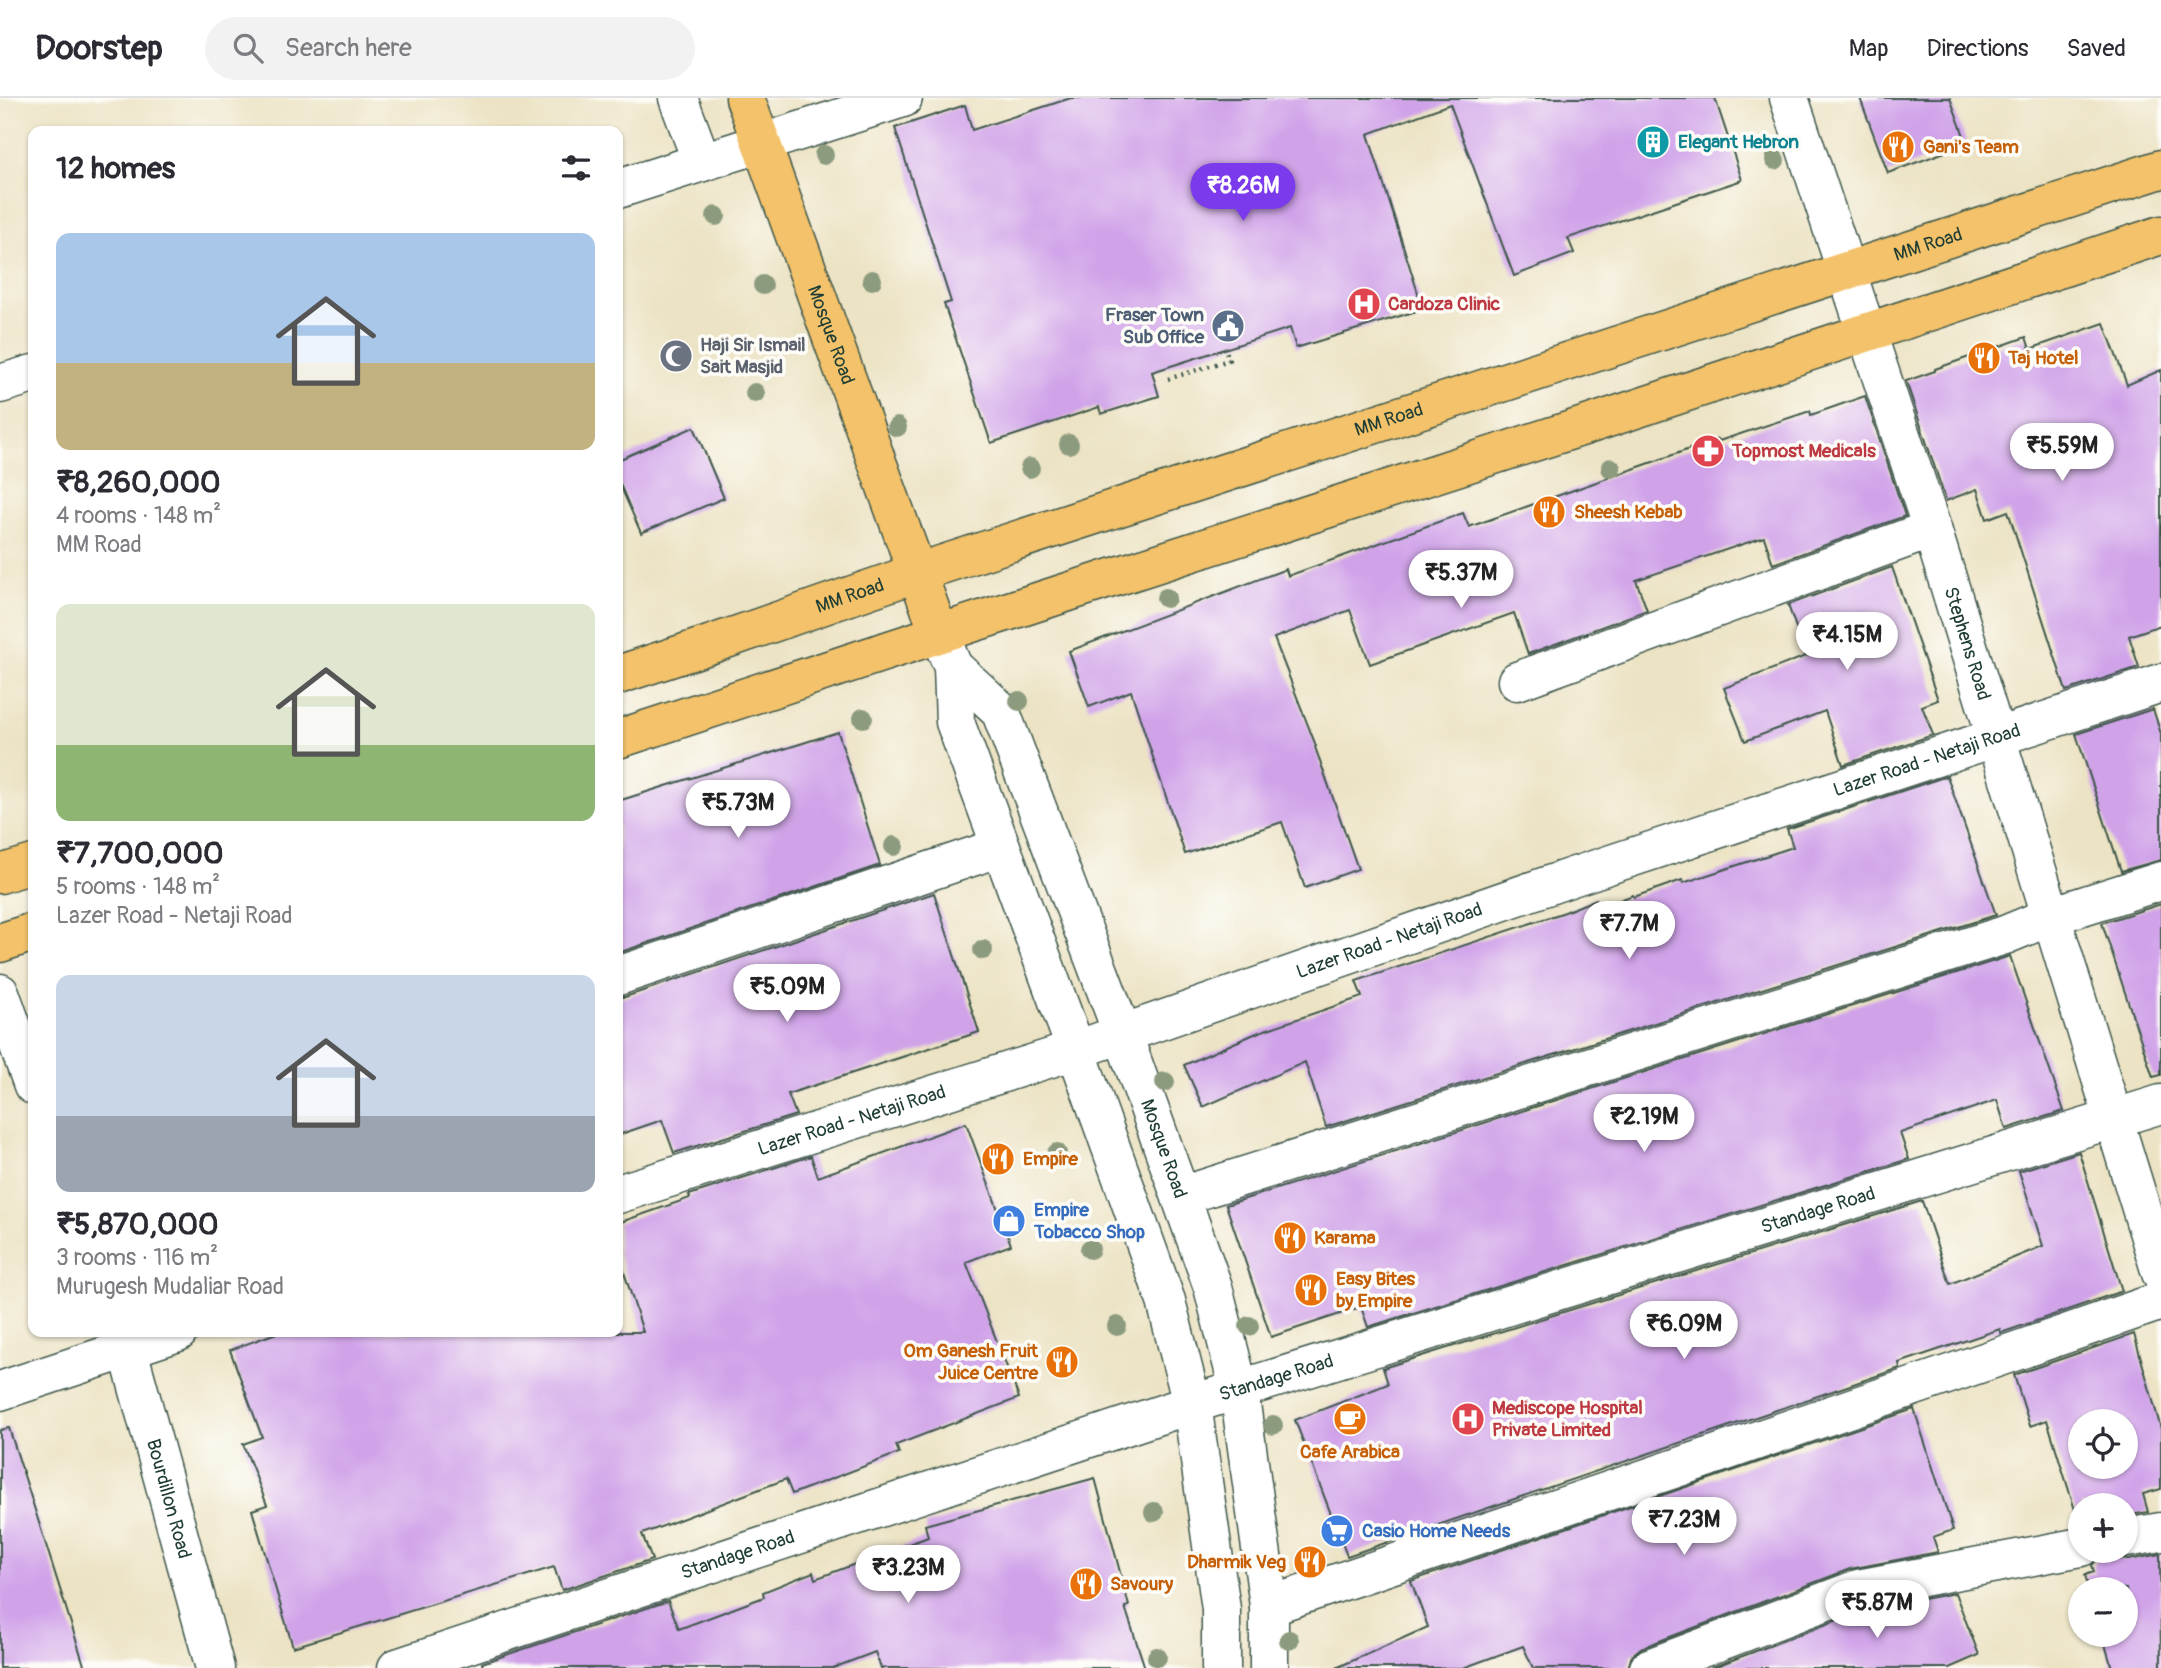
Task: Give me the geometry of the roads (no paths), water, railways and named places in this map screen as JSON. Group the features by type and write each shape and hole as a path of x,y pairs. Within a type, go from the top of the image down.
{"main road":[{"name":"Mosque Road","path":"745,98 946,650"},
{"name":"MM Road","path":"623,673 916,573 2161,169"},
{"path":"623,738 946,650 1590,424 2161,235"},
{"path":"0,874 28,866"},
{"path":"0,943 28,934"}],"street":[{"path":"678,98 702,162"},
{"path":"623,187 762,143 811,112 903,98"},
{"name":"Stephens Road","path":"1789,98 1932,529 2161,1273"},
{"path":"0,384 28,376"},
{"path":"1517,681 1932,529"},
{"path":"946,650 955,722 1166,1301 1192,1404 1221,1609 1221,1668"},
{"name":"Mosque Road","path":"946,650 1000,710 1123,1035 1213,1287 1238,1390 1269,1606 1269,1668"},
{"name":"Lazer Road - Netaji Road","path":"623,1192 1076,1051 1572,877 2161,683"},
{"path":"623,974 1002,848"},
{"path":"1181,1196 2005,935 2051,916 2161,881"},
{"path":"0,993 28,1071"},
{"name":"Standage Road","path":"397,1668 1192,1404 2161,1104"},
{"path":"1269,1606 2161,1301"},
{"path":"0,1391 126,1340 146,1337"},
{"name":"Bourdillon Road","path":"126,1340 215,1668"},
{"path":"2138,1536 2161,1532"},
{"path":"1649,1668 1858,1589 2068,1549"}],"place":[{"name":"Elegant Hebron","path":"1653,142"},
{"name":"Gani's Team","path":"1898,147"},
{"name":"Cardoza Clinic","path":"1364,304"},
{"name":"Fraser Town Sub Office","path":"1228,326"},
{"name":"Haji Sir Ismail Sait Masjid","path":"676,356"},
{"name":"Taj Hotel","path":"1984,358"},
{"name":"Topmost Medicals","path":"1708,451"},
{"name":"Sheesh Kebab","path":"1549,512"},
{"name":"Empire","path":"998,1159"},
{"name":"Empire Tobacco Shop","path":"1009,1221"},
{"name":"Karama","path":"1290,1238"},
{"name":"Easy Bites by Empire","path":"1311,1290"},
{"name":"Om Ganesh Fruit Juice Centre","path":"1062,1362"},
{"name":"Cafe Arabica","path":"1350,1419"},
{"name":"Mediscope Hospital Private Limited","path":"1468,1419"},
{"name":"Casio Home Needs","path":"1337,1531"},
{"name":"Dharmik Veg","path":"1310,1562"},
{"name":"Savoury","path":"1086,1584"}]}
